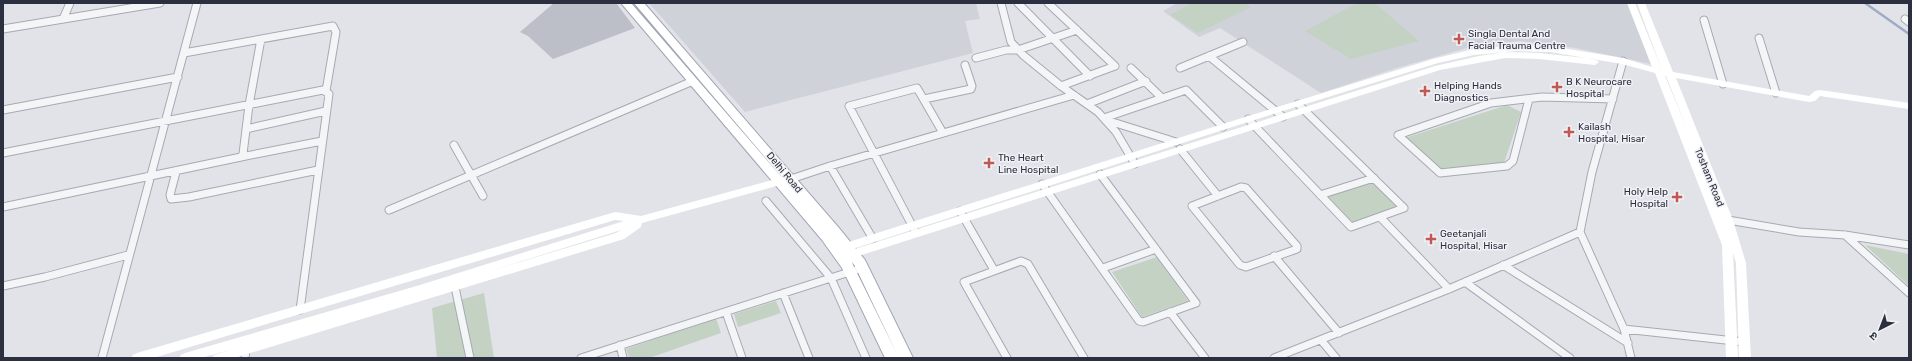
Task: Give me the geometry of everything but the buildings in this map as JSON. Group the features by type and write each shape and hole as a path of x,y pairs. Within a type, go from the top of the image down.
{"main road":[{"name":"Delhi Road","path":"626,3 693,81 785,181"},
{"name":"Delhi Road","path":"639,3 844,252 862,268 906,358"},
{"name":"Tosham Road","path":"1631,3 1701,176 1727,245 1732,358"},
{"name":"Tosham Road","path":"1641,3 1728,220 1741,262 1745,358"},
{"path":"844,252 1302,107 1438,68 1474,60 1513,56 1583,57 1809,99 1812,99 1820,93 1909,106"},
{"path":"1178,146 1223,127 1251,123"},
{"path":"1044,188 1100,174 1132,160"},
{"path":"185,358 427,287 643,219 785,181"},
{"path":"137,358 615,216 643,219"},
{"path":"218,358 246,354 620,236 643,219"},
{"path":"844,252 873,239 915,230"},
{"name":"Delhi Road","path":"844,252 850,271 892,358"}],"street":[{"path":"63,20 70,3"},
{"path":"3,29 160,3"},
{"path":"102,358 128,255 166,122 197,3"},
{"path":"1001,3 1009,38 1018,50 1061,86 1087,104 1105,119 1116,132 1132,160"},
{"path":"1018,3 1090,76"},
{"path":"1048,3 1115,66 1061,86"},
{"path":"1704,20 1723,84"},
{"path":"184,53 333,26 336,32 326,91 329,94 300,310"},
{"path":"976,58 1006,50 1018,50 1077,30"},
{"path":"1759,38 1776,93"},
{"path":"240,157 243,154 249,105 261,39"},
{"path":"1180,68 1243,42"},
{"path":"1209,56 1280,114"},
{"path":"1623,64 1592,172 1580,232 1624,329 1631,358"},
{"path":"924,99 971,89 972,86 965,65"},
{"path":"1131,68 1162,98"},
{"path":"3,110 178,77"},
{"path":"389,210 693,81"},
{"path":"1087,104 1146,82"},
{"path":"915,230 849,106 915,88 919,90 943,133"},
{"path":"1105,119 1186,90 1223,127"},
{"path":"3,153 326,91"},
{"path":"785,181 873,153 1074,95"},
{"path":"1529,99 1513,161 1507,166 1440,173 1398,135 1490,103 1529,99 1613,99"},
{"path":"1251,123 1351,227 1380,218 1404,208 1302,107"},
{"path":"246,129 326,111"},
{"path":"1105,119 1178,146 1218,196"},
{"path":"3,207 322,141"},
{"path":"454,145 483,196"},
{"path":"830,166 873,239"},
{"path":"176,172 170,195 171,199 189,197 318,170"},
{"path":"1044,188 1141,322 1196,303 1196,300 1100,174"},
{"path":"1320,195 1374,178"},
{"path":"1241,187 1246,188 1298,248 1246,267 1240,266 1192,208 1194,204 1218,196 1241,187"},
{"path":"766,201 831,278 866,358"},
{"path":"962,214 994,270"},
{"path":"1380,218 1449,289"},
{"path":"1728,220 1799,232 1845,235 1909,245"},
{"path":"1274,358 1449,289 1580,232"},
{"path":"1845,235 1909,293"},
{"path":"1103,268 1156,248"},
{"path":"3,286 45,277 128,255"},
{"path":"1274,256 1339,333"},
{"path":"1007,358 964,286 964,282 1021,261 1028,264 1084,358"},
{"path":"1503,265 1628,343"},
{"path":"581,358 862,268"},
{"path":"1464,282 1570,358"},
{"path":"455,287 470,358"},
{"path":"783,293 808,358"},
{"path":"726,312 742,358"},
{"path":"1170,312 1205,358"},
{"path":"1624,329 1744,342"},
{"path":"1321,340 1336,358"},
{"path":"620,346 623,358"}],"shaded area":[{"path":"649,3 976,3 980,19 965,21 973,53 745,112"},
{"path":"1177,3 1628,3 1651,64 1575,48 1520,41 1474,46 1397,68 1321,93 1220,28 1199,37 1163,11"}],"green space":[{"path":"1192,3 1244,3 1251,7 1198,33 1170,15"},
{"path":"1357,3 1375,3 1419,41 1351,59 1305,31"},
{"path":"1507,105 1521,112 1504,163 1441,171 1405,138"},
{"path":"1372,181 1398,208 1353,223 1327,196"},
{"path":"1865,245 1909,254 1909,286"},
{"path":"1157,257 1188,301 1142,317 1112,272"},
{"path":"484,293 494,358 437,358 432,308"},
{"path":"776,301 781,313 738,327 734,314"},
{"path":"716,318 721,333 649,358 629,358 626,349"}],"waterway":[{"path":"1865,3 1909,34"}],"place":[{"name":"Singla Dental And Facial Trauma Centre","path":"1459,39"},
{"name":"B K Neurocare Hospital","path":"1557,87"},
{"name":"Helping Hands Diagnostics","path":"1425,91"},
{"name":"Kailash Hospital, Hisar","path":"1569,132"},
{"name":"The Heart Line Hospital","path":"989,163"},
{"name":"Holy Help Hospital","path":"1677,197"},
{"name":"Geetanjali Hospital, Hisar","path":"1431,239"}]}
